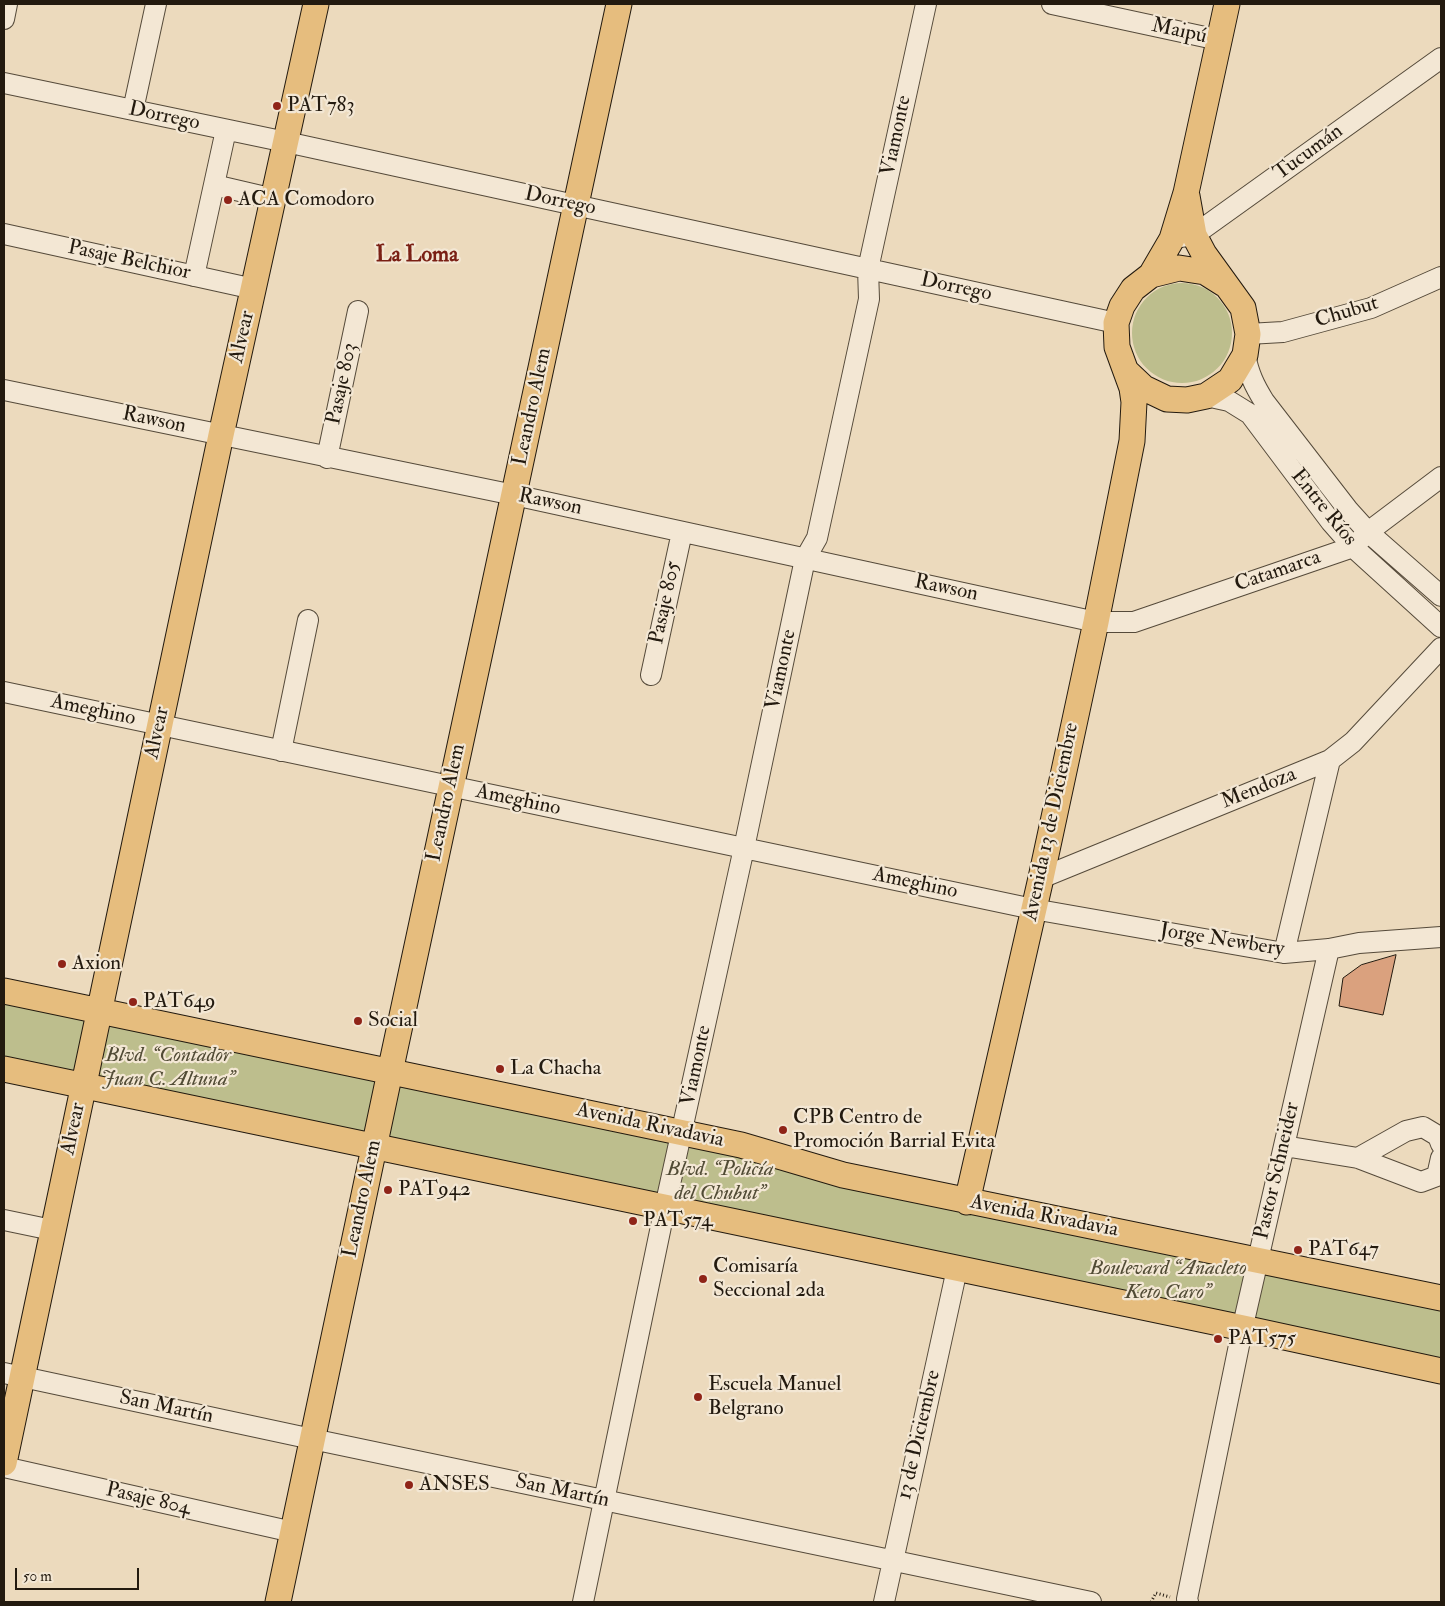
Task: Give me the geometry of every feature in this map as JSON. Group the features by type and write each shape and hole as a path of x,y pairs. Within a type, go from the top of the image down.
{"main road":[{"name":"Alvear","path":"4,1463 12,1375 52,1230 221,435 316,4"},
{"name":"Leandro Alem","path":"278,1602 619,4"},
{"path":"1132,441 1134,402 1132,388 1117,348 1116,323 1122,306 1133,289 1151,275 1183,237 1186,194 1227,4"},
{"path":"1126,370 1144,388 1167,399 1187,400 1206,396 1230,380 1247,344 1243,308 1204,254 1183,237"},
{"path":"1151,275 1178,268 1205,272 1227,286"},
{"path":"1132,441 1149,412 1167,399"},
{"name":"Avenida 13 de Diciembre","path":"967,1202 1041,878 1096,622 1132,441"},
{"name":"Avenida Rivadavia","path":"4,991 682,1133 741,1146 843,1175 967,1202 1441,1298"},
{"path":"4,1069 1441,1371"}],"street":[{"path":"4,18 7,4"},
{"path":"134,110 156,4"},
{"name":"Viamonte","path":"583,1602 665,1207 805,559 817,538 869,299 868,269 926,4"},
{"name":"Maipú","path":"1052,4 1219,40"},
{"name":"Tucumán","path":"1183,237 1441,58"},
{"name":"Dorrego","path":"4,82 1116,323"},
{"path":"194,276 226,130"},
{"path":"214,185 274,199"},
{"name":"Pasaje Belchior","path":"4,234 254,289"},
{"name":"Chubut","path":"1247,344 1371,308 1441,277"},
{"name":"Pasaje 803","path":"328,458 358,311"},
{"name":"Entre Ríos","path":"1247,344 1248,373 1264,401 1349,511 1368,532 1441,596"},
{"name":"Rawson","path":"4,390 514,495 1096,622"},
{"name":"Entre Ríos","path":"1206,396 1228,401 1250,414 1331,522 1353,547 1441,627"},
{"name":"Catamarca","path":"1096,622 1134,622 1353,547 1368,532 1441,477"},
{"name":"Pasaje 805","path":"651,674 682,532"},
{"path":"282,751 308,620"},
{"name":"Mendoza","path":"1041,878 1330,760 1353,742 1441,648"},
{"name":"Ameghino","path":"4,692 1033,909"},
{"path":"1284,953 1330,760"},
{"name":"Jorge Newbery","path":"1033,909 1284,953 1329,949 1359,943 1441,937"},
{"name":"Pastor Schneider","path":"1183,1598 1329,949"},
{"path":"1358,1158 1406,1131 1423,1127 1438,1136 1441,1144"},
{"path":"1284,1146 1358,1158 1421,1182 1437,1176 1441,1158"},
{"path":"4,1220 52,1230"},
{"name":"13 de Diciembre","path":"884,1602 957,1269"},
{"name":"San Martín","path":"12,1375 1091,1602"},
{"name":"Pasaje 804","path":"4,1467 293,1532"}],"path":[{"path":"1151,1602 1156,1594 1183,1598"}],"green space":[{"path":"1182,283 1201,287 1218,297 1228,314 1232,333 1228,352 1218,369 1201,379 1182,383 1163,379 1146,369 1136,352 1132,333 1136,314 1146,297 1163,287"},
{"path":"4,991 1441,1298 1441,1371 4,1069"}],"building":[{"path":"1396,955 1383,1015 1339,1006 1343,978 1361,965"}],"place":[{"name":"PAT783","path":"277,106"},
{"name":"ACA Comodoro","path":"228,200"},
{"name":"Axion","path":"62,964"},
{"name":"PAT649","path":"133,1002"},
{"name":"Social","path":"358,1021"},
{"name":"La Chacha","path":"500,1069"},
{"name":"CPB Centro de Promoción Barrial Evita","path":"783,1130"},
{"name":"PAT942","path":"388,1190"},
{"name":"PAT574","path":"633,1221"},
{"name":"PAT647","path":"1298,1250"},
{"name":"Comisaría Seccional 2da","path":"703,1279"},
{"name":"PAT575","path":"1218,1339"},
{"name":"Escuela Manuel Belgrano","path":"698,1397"},
{"name":"ANSES","path":"409,1485"}],"district":[{"name":"La Loma","path":"417,256"}],"park label":[{"name":"Blvd. “Contador Juan C. Altuna”","path":"168,1068"},
{"name":"Blvd. “Policía del Chubut”","path":"720,1182"},
{"name":"Boulevard “Anacleto Keto Caro”","path":"1168,1281"}]}
